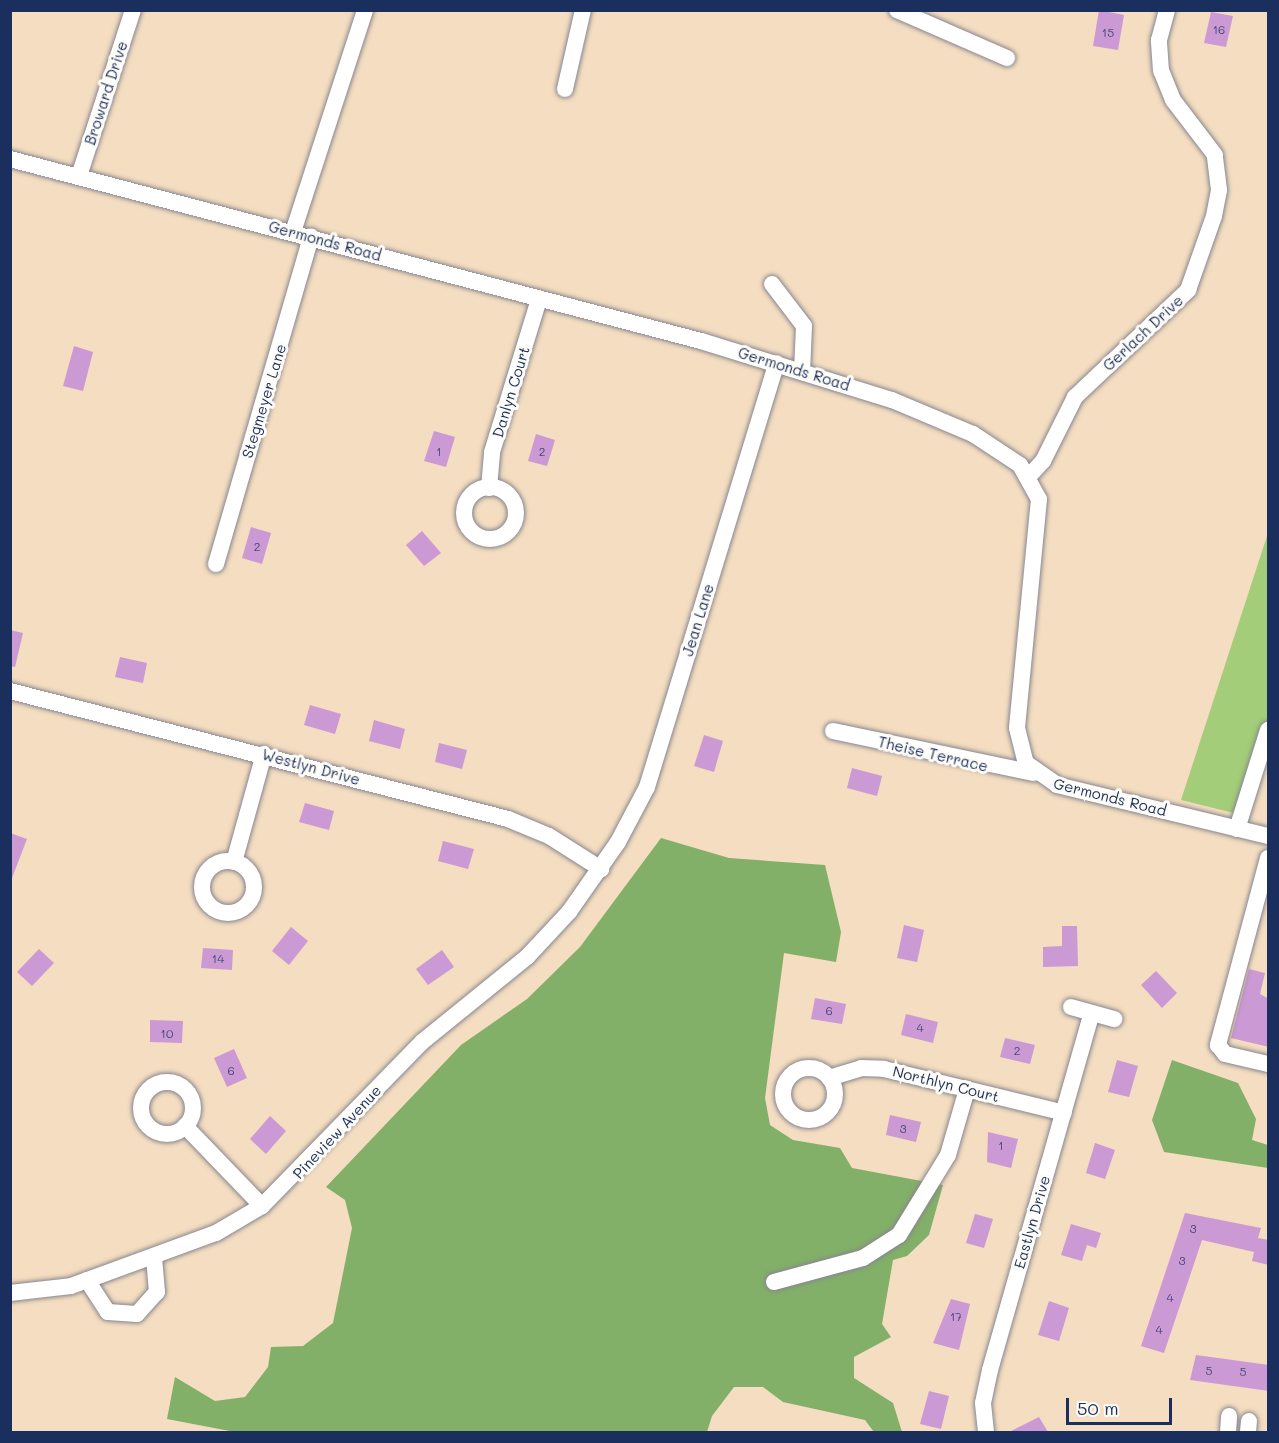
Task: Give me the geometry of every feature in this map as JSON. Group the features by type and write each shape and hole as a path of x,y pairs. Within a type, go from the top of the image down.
{"street":[{"name":"Broward Drive","path":"79,176 133,10"},
{"path":"293,232 365,10"},
{"path":"565,89 583,10"},
{"path":"897,10 1007,58"},
{"name":"Gerlach Drive","path":"1029,476 1043,461 1075,397 1181,300 1194,280 1214,216 1219,190 1215,155 1173,100 1161,71 1159,40 1167,10"},
{"name":"Germonds Road","path":"10,159 293,232 777,363 951,423 1000,450 1029,476 1040,518 1017,734 1022,757 1034,773 1062,786 1269,836"},
{"name":"Stegmeyer Lane","path":"216,564 311,237"},
{"path":"772,284 804,326 802,371"},
{"name":"Danlyn Court","path":"489,488 492,452 539,298"},
{"name":"Jean Lane","path":"601,869 646,787 777,363"},
{"name":"Westlyn Drive","path":"10,691 264,754 519,823 601,869"},
{"path":"1237,829 1269,730"},
{"name":"Theise Terrace","path":"833,731 1034,773"},
{"path":"234,862 264,754"},
{"path":"1269,858 1218,1046 1225,1054 1269,1064"},
{"name":"Pineview Avenue","path":"10,1293 53,1291 87,1280 216,1233 262,1206 422,1042 538,946 601,869"},
{"path":"1071,1007 1114,1019"},
{"name":"Eastlyn Drive","path":"986,1432 983,1403 990,1370 1092,1013"},
{"name":"Northlyn Court","path":"829,1078 873,1068 1064,1113"},
{"path":"774,1282 862,1258 899,1235 948,1155 968,1089"},
{"path":"185,1126 262,1206"},
{"path":"87,1280 108,1312 137,1314 157,1292 154,1256"}],"green space":[{"path":"1268,533 1268,744 1246,816 1181,800"},
{"path":"661,838 729,858 825,865 841,932 836,962 784,953 765,1098 770,1125 793,1140 840,1148 852,1168 943,1185 929,1235 907,1256 893,1260 882,1324 891,1337 854,1357 854,1378 893,1403 902,1432 874,1432 865,1420 783,1402 763,1387 734,1387 712,1416 707,1432 235,1432 167,1419 175,1377 215,1401 245,1397 268,1367 271,1347 303,1346 333,1323 352,1228 345,1200 326,1187 461,1045 527,999 580,947"},
{"path":"1172,1060 1238,1083 1256,1119 1252,1140 1268,1145 1268,1168 1164,1152 1152,1120"}],"building":[{"path":"1099,10 1124,15 1118,50 1093,46"},
{"path":"1211,12 1233,16 1226,47 1204,43"},
{"path":"74,346 93,352 83,391 63,386"},
{"path":"434,431 455,437 446,467 424,461"},
{"path":"536,434 555,440 547,466 528,461"},
{"path":"251,527 271,533 262,564 242,558"},
{"path":"422,531 441,553 424,566 406,545"},
{"path":"10,630 23,633 15,667 10,666"},
{"path":"120,657 147,663 143,683 115,677"},
{"path":"310,705 341,714 335,734 304,725"},
{"path":"374,720 405,729 400,749 369,741"},
{"path":"704,735 723,741 714,772 694,766"},
{"path":"439,743 467,750 462,769 435,762"},
{"path":"852,768 882,776 877,796 847,788"},
{"path":"305,803 334,811 329,830 299,822"},
{"path":"10,833 27,839 12,878 10,878"},
{"path":"443,841 474,849 468,869 438,861"},
{"path":"904,925 924,930 917,962 897,958"},
{"path":"1062,926 1077,926 1078,966 1043,967 1043,947 1062,946"},
{"path":"291,927 308,941 289,965 272,951"},
{"path":"203,948 233,950 232,970 201,968"},
{"path":"39,949 54,963 32,986 17,972"},
{"path":"442,950 454,967 428,985 416,969"},
{"path":"1249,969 1265,973 1260,994 1269,999 1269,1047 1231,1038"},
{"path":"1156,971 1177,993 1162,1008 1141,985"},
{"path":"815,998 846,1004 842,1024 811,1019"},
{"path":"906,1014 938,1022 933,1043 901,1035"},
{"path":"150,1020 183,1021 182,1043 150,1042"},
{"path":"1005,1038 1035,1045 1030,1064 1000,1057"},
{"path":"234,1049 247,1078 227,1087 214,1058"},
{"path":"1117,1060 1138,1066 1129,1097 1108,1092"},
{"path":"890,1115 921,1122 916,1142 886,1135"},
{"path":"270,1116 286,1131 266,1154 250,1139"},
{"path":"988,1132 1018,1139 1011,1168 987,1162"},
{"path":"1095,1143 1115,1150 1105,1179 1086,1173"},
{"path":"1185,1213 1261,1228 1258,1238 1269,1240 1269,1265 1252,1261 1254,1252 1202,1240 1164,1353 1141,1346"},
{"path":"975,1214 993,1219 984,1248 966,1243"},
{"path":"1071,1224 1101,1233 1096,1248 1087,1245 1082,1261 1061,1255"},
{"path":"951,1299 970,1304 959,1350 933,1343"},
{"path":"1049,1301 1069,1308 1059,1341 1038,1335"},
{"path":"1196,1355 1269,1365 1269,1391 1190,1380"},
{"path":"929,1391 949,1396 941,1429 920,1424"},
{"path":"1039,1417 1048,1432 1009,1432"}]}
